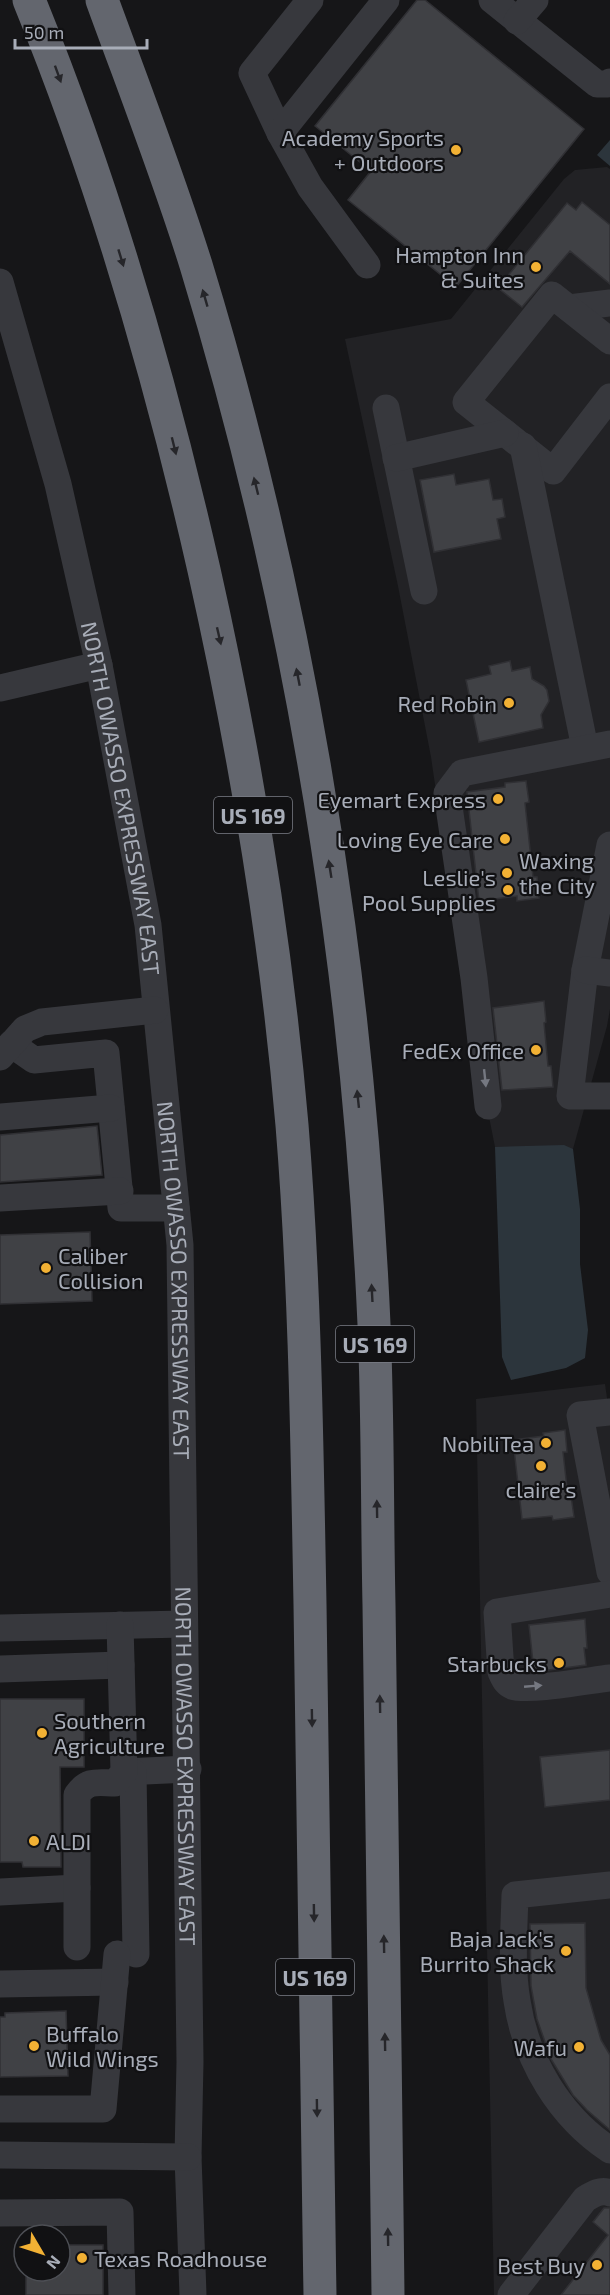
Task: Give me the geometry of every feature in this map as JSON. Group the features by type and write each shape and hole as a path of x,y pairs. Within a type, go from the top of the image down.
{"highway":[{"name":"US 169","path":"29,0 89,159 158,384 180,469 222,648 251,798 274,958 292,1122 302,1274 311,1671 320,2295"},
{"name":"US 169","path":"102,0 195,262 233,393 297,670 339,927 362,1131 374,1328 388,2295"}],"street":[{"path":"310,0 252,73 280,133 310,187 367,265"},
{"path":"280,133 386,0"},
{"path":"492,0 597,84 610,82"},
{"path":"517,21 535,0"},
{"name":"NORTH OWASSO EXPRESSWAY EAST","path":"0,282 58,484 99,665 147,925 180,1245 188,1769 190,2062 188,2157 193,2295"},
{"path":"610,341 552,295 466,402 553,471 610,397"},
{"path":"569,308 610,303"},
{"path":"386,408 424,591"},
{"path":"396,458 514,440"},
{"path":"488,1106 474,978 447,793 462,772 598,746 514,440"},
{"path":"0,688 99,665"},
{"path":"610,845 597,971 570,1096 610,1096"},
{"path":"155,1010 42,1022 26,1029 5,1051 34,1060 106,1053 121,1208 176,1208"},
{"path":"0,1117 111,1108"},
{"path":"0,1198 120,1191"},
{"path":"610,1412 580,1414 610,1572"},
{"path":"610,1594 497,1612 501,1672 504,1681 514,1687 610,1678"},
{"path":"0,1628 184,1624"},
{"path":"0,2109 103,2109 115,1982 127,1954 128,1772 120,1626"},
{"path":"0,1669 121,1665"},
{"path":"77,1947 77,1795 88,1783 115,1783 128,1772 188,1769"},
{"path":"610,1886 515,1895 513,1948 517,2002 532,2057 545,2081 575,2122 610,2150"},
{"path":"0,1892 77,1888"},
{"path":"0,1984 115,1982"},
{"path":"0,2155 188,2157"},
{"path":"511,2295 585,2199 594,2193 610,2193"},
{"path":"0,2213 120,2212 122,2295"}],"shaded area":[{"path":"610,140 610,166 597,155"},
{"path":"607,167 610,169 610,1009 573,1149 495,1147 468,1011 431,757 398,586 345,339 451,319 564,179 575,170"},
{"path":"564,1145 573,1149 580,1209 580,1264 588,1330 585,1358 566,1368 511,1380 502,1357 495,1147"},
{"path":"605,1384 610,1419 610,2295 494,2295 476,1399"}],"building":[{"name":"Academy Sports + Outdoors","path":"417,0 425,0 584,129 456,287 348,200 371,171 315,126"},
{"name":"Hampton Inn & Suites","path":"582,202 610,225 610,284 570,251 522,307 498,288 567,203 576,210"},
{"path":"454,474 456,485 489,479 493,500 502,499 505,517 497,519 501,539 434,552 420,480"},
{"name":"Red Robin","path":"510,661 512,671 530,667 532,679 547,690 549,701 541,715 543,728 479,742 466,680 491,674 489,666"},
{"path":"526,781 529,802 525,803 533,877 537,877 539,898 517,901 517,896 479,901 467,792 505,787 505,783"},
{"path":"544,1001 548,1066 551,1066 553,1087 502,1090 493,1008"},
{"path":"97,1126 102,1175 0,1182 0,1135"},
{"name":"Caliber Collision","path":"90,1232 92,1301 0,1304 0,1235"},
{"path":"565,1430 567,1452 563,1452 568,1497 571,1496 574,1517 553,1520 552,1516 522,1519 513,1440 544,1436 543,1433"},
{"path":"585,1619 586,1665 534,1672 529,1625"},
{"path":"0,1699 84,1699 84,1767 60,1767 61,1867 23,1867 22,1862 0,1862"},
{"path":"610,1750 610,1800 545,1807 540,1757"},
{"path":"585,1923 586,1988 601,2040 610,2055 610,2130 573,2095 551,2059 537,2019 531,1986 530,1924"},
{"name":"Buffalo Wild Wings","path":"66,2011 68,2076 0,2077 0,2017 5,2017 5,2013"},
{"name":"Best Buy","path":"604,2208 610,2208 610,2295 561,2295 608,2235 593,2222"},
{"name":"Texas Roadhouse","path":"72,2245 103,2245 103,2295 26,2295 26,2283 72,2283"}],"place":[{"name":"Academy Sports + Outdoors","path":"456,150"},
{"name":"Hampton Inn & Suites","path":"536,267"},
{"name":"Red Robin","path":"509,703"},
{"name":"Eyemart Express","path":"498,799"},
{"name":"Loving Eye Care","path":"505,839"},
{"name":"Waxing the City","path":"507,873"},
{"name":"Leslie's Pool Supplies","path":"508,890"},
{"name":"FedEx Office","path":"536,1050"},
{"name":"Caliber Collision","path":"46,1268"},
{"name":"NobiliTea","path":"546,1443"},
{"name":"claire's","path":"541,1466"},
{"name":"Starbucks","path":"559,1663"},
{"name":"Southern Agriculture","path":"42,1733"},
{"name":"ALDI","path":"34,1841"},
{"name":"Baja Jack's Burrito Shack","path":"566,1951"},
{"name":"Buffalo Wild Wings","path":"34,2046"},
{"name":"Wafu","path":"579,2047"},
{"name":"Texas Roadhouse","path":"82,2258"},
{"name":"Best Buy","path":"597,2265"}]}
